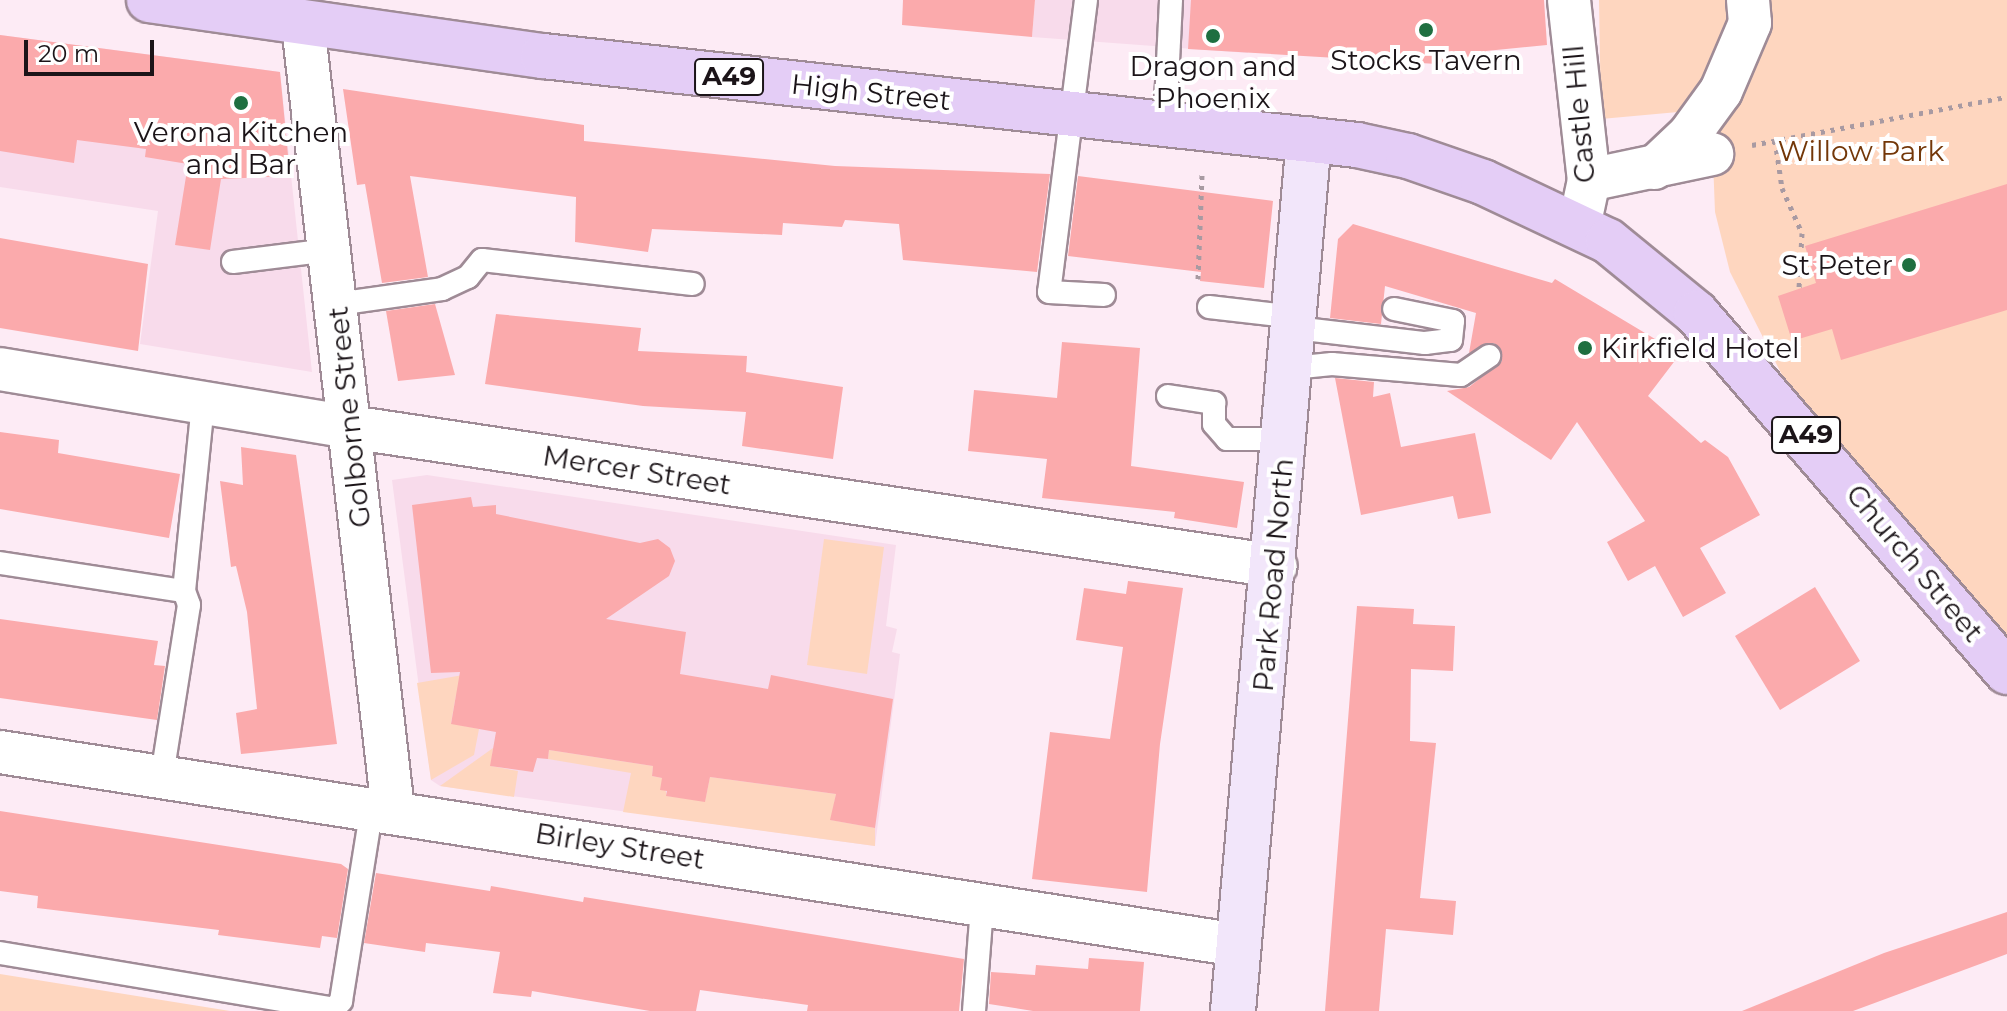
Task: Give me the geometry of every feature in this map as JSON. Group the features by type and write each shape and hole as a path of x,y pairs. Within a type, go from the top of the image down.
{"main road":[{"name":"High Street","path":"149,0 301,12 1070,114 1309,139 1408,156 1519,197 1579,227"},
{"name":"Church Street","path":"1579,227 1641,264 1696,313 2007,672"}],"street":[{"name":"Castle Hill","path":"1569,0 1589,180 1579,227"},
{"path":"1654,168 1689,135 1721,91 1750,23 1748,0"},
{"name":"Golborne Street","path":"301,12 350,427 382,808"},
{"name":"Park Road North","path":"1233,1011 1276,566 1309,139"},
{"path":"1589,180 1712,154"},
{"name":"Mercer Street","path":"0,369 350,427 1276,566"},
{"name":"Birley Street","path":"0,752 382,808 1238,945"}],"lane":[{"path":"1086,0 1049,292 1104,295"},
{"path":"1165,123 1171,0"},
{"path":"233,262 329,250"},
{"path":"337,304 442,289 468,277 482,260 693,284"},
{"path":"1209,307 1294,337 1332,364 1461,375 1489,356"},
{"path":"1294,337 1425,343 1451,340 1453,321 1394,309"},
{"path":"1168,396 1214,403 1214,424 1227,439 1285,439"},
{"path":"162,776 189,605 184,591 203,403"},
{"path":"0,563 184,591"},
{"path":"0,953 334,1009 341,1001 382,808"},
{"path":"974,1011 982,906"}],"path":[{"path":"1712,154 2007,97"},
{"path":"1775,140 1782,188 1802,233 1799,289"},
{"path":"1202,168 1196,260 1209,307"}],"shaded area":[{"path":"1035,0 1250,0 1248,53 1032,37"},
{"path":"0,35 280,72 312,372 140,344 158,211 0,187"},
{"path":"427,475 896,545 886,626 897,629 892,652 900,654 875,846 440,786 431,780 392,480"}],"green space":[{"name":"Willow Park","path":"1599,0 2007,0 2007,668 1820,450 1730,272 1715,212 1711,109 1601,119"},
{"path":"824,539 884,547 867,674 807,665"},
{"path":"492,670 456,695 451,723 479,729 474,755 431,780 417,683"},
{"path":"493,748 491,766 518,771 514,797 440,786"},
{"path":"549,750 653,766 652,776 662,778 667,796 705,801 710,777 836,794 831,820 875,828 875,846 623,812 631,773 548,759"},
{"path":"0,974 230,1011 0,1011"}],"building":[{"path":"903,0 1035,0 1032,37 902,25"},
{"path":"1191,0 1544,0 1547,45 1486,51 1487,67 1188,49"},
{"path":"0,35 280,72 290,176 221,179 210,250 175,245 188,164 145,157 146,149 77,140 74,163 0,151"},
{"path":"343,89 584,125 584,141 835,166 1050,174 1037,272 903,260 899,224 845,220 842,227 783,223 782,235 652,229 648,252 575,242 576,197 410,176 428,277 382,283 365,184 357,185"},
{"path":"1078,176 1273,201 1264,288 1200,281 1201,272 1068,256"},
{"name":"St Peter","path":"2007,184 2007,310 1841,360 1832,329 1792,341 1778,296 1816,283 1805,246"},
{"path":"1353,224 1552,283 1555,279 1680,354 1648,396 1701,443 1705,440 1728,457 1760,515 1700,548 1726,593 1683,617 1655,566 1628,581 1607,542 1645,521 1577,422 1551,460 1447,391 1469,387 1502,361 1494,343 1469,353 1476,313 1385,286 1381,324 1330,318 1338,239"},
{"path":"0,238 148,264 138,351 0,328"},
{"path":"435,304 455,375 398,381 386,311"},
{"path":"496,314 641,328 638,351 747,356 746,372 843,387 833,459 742,446 746,412 643,406 485,384"},
{"path":"1062,342 1140,348 1131,466 1244,482 1237,528 1174,518 1175,512 1042,498 1047,459 968,451 974,390 1057,398"},
{"path":"1335,378 1374,382 1373,397 1390,393 1401,447 1475,433 1491,513 1458,519 1453,496 1361,515"},
{"path":"0,432 59,440 58,453 180,474 169,538 0,509"},
{"path":"241,447 296,455 337,744 241,754 236,713 257,709 247,612 236,566 231,567 220,481 243,485"},
{"path":"471,497 473,507 496,505 496,514 640,543 658,539 670,548 675,561 669,576 606,619 686,632 680,674 768,689 771,675 893,699 875,828 830,820 836,794 710,777 705,802 666,796 667,791 660,790 662,778 652,776 653,766 549,750 548,759 537,758 533,772 490,766 496,732 451,724 460,672 431,673 412,505"},
{"path":"1128,581 1183,588 1160,744 1147,892 1032,879 1050,732 1110,739 1123,647 1076,640 1084,588 1126,594"},
{"path":"1815,587 1860,661 1780,710 1735,636"},
{"path":"1357,606 1414,609 1413,624 1455,626 1453,671 1411,669 1410,741 1436,743 1420,898 1456,901 1453,935 1386,929 1379,1011 1325,1011"},
{"path":"0,619 158,641 154,665 165,666 157,720 0,698"},
{"path":"0,811 341,864 348,869 337,938 322,936 320,948 218,935 219,930 37,908 38,896 0,891"},
{"path":"376,873 490,891 491,886 583,902 584,897 964,959 959,1011 807,1011 808,1005 700,990 696,1011 650,1011 532,991 531,997 493,993 500,952 426,943 425,952 364,943"},
{"path":"2007,912 2007,954 1853,1011 1742,1011 1884,953"},
{"path":"1089,958 1144,962 1140,1011 1033,1011 989,1004 991,972 1035,975 1036,965 1088,969"}],"place":[{"name":"Stocks Tavern","path":"1426,30"},
{"name":"Dragon and Phoenix","path":"1213,36"},
{"name":"Verona Kitchen and Bar","path":"241,103"},
{"name":"St Peter","path":"1909,265"},
{"name":"Kirkfield Hotel","path":"1585,348"}]}
